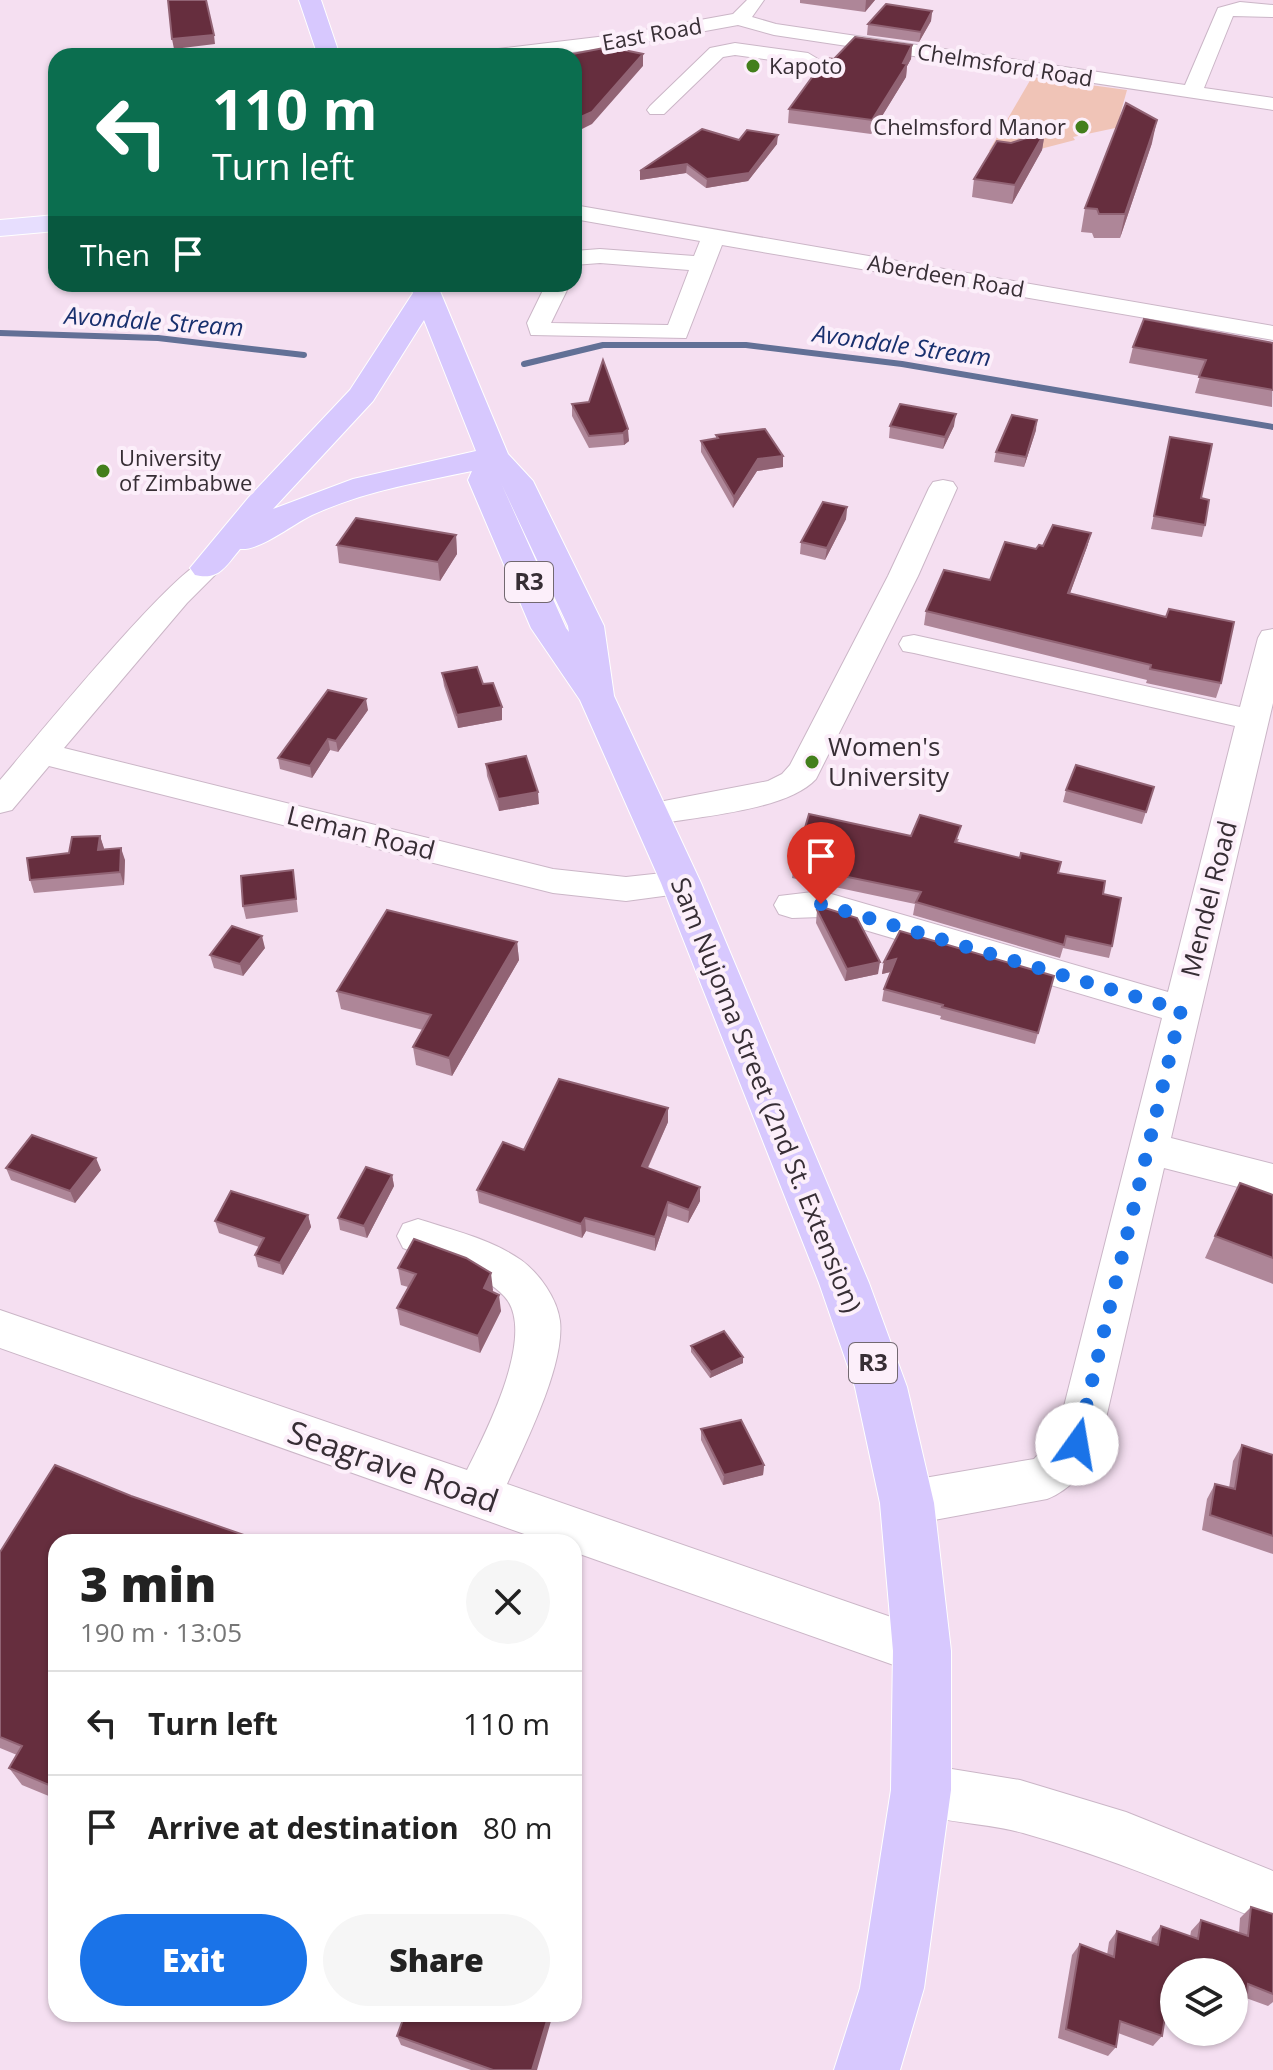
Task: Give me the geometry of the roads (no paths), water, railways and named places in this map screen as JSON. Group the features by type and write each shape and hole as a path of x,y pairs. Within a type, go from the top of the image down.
{"highway":[{"path":"310,0 326,48"},
{"path":"207,568 260,504 362,395 423,292"},
{"name":"Sam Nujoma Street (2nd St. Extension)","path":"426,292 494,457 484,480 549,628 598,700 681,883 844,1283 881,1387 907,1503 922,1651 921,1790 892,1988 867,2070"},
{"path":"207,568 279,519 342,491 494,457"}],"main road":[{"path":"0,228 48,224"},
{"path":"0,242 48,239"}],"street":[{"name":"East Road","path":"556,48 623,40 739,19 758,0"},
{"path":"1273,11 1240,8 1225,12 1195,85 1273,89"},
{"name":"Chelmsford Road","path":"739,19 774,29 850,41 1195,85 1273,104"},
{"path":"657,110 717,52 735,49 822,60 837,57 850,41"},
{"name":"Aberdeen Road","path":"582,211 1273,333"},
{"path":"554,292 539,323 540,330 677,333 714,235"},
{"path":"582,257 703,264"},
{"path":"650,814 776,791 794,782 804,771 903,576 943,488"},
{"path":"0,802 45,754 176,597 207,568"},
{"name":"Mendel Road","path":"907,1503 1047,1478 1077,1444 1273,638"},
{"path":"914,644 1252,720"},
{"name":"Leman Road","path":"45,754 553,881 626,889 681,883"},
{"path":"792,905 821,904 1181,1010"},
{"path":"1148,1148 1273,1180"},
{"path":"418,1236 512,1277 526,1290 538,1321 537,1339 520,1399 478,1496"},
{"name":"Seagrave Road","path":"0,1329 922,1651"},
{"path":"921,1790 1020,1806 1126,1839 1273,1898"}],"waterway":[{"name":"Avondale Stream","path":"0,333 158,338 304,355"},
{"name":"Avondale Stream","path":"524,364 603,345 746,345 902,364 1273,427"}],"place":[{"name":"Kapoto","path":"753,66"},
{"name":"Chelmsford Manor","path":"1082,127"},
{"name":"University of Zimbabwe","path":"103,471"},
{"name":"Women's University","path":"812,762"}]}
